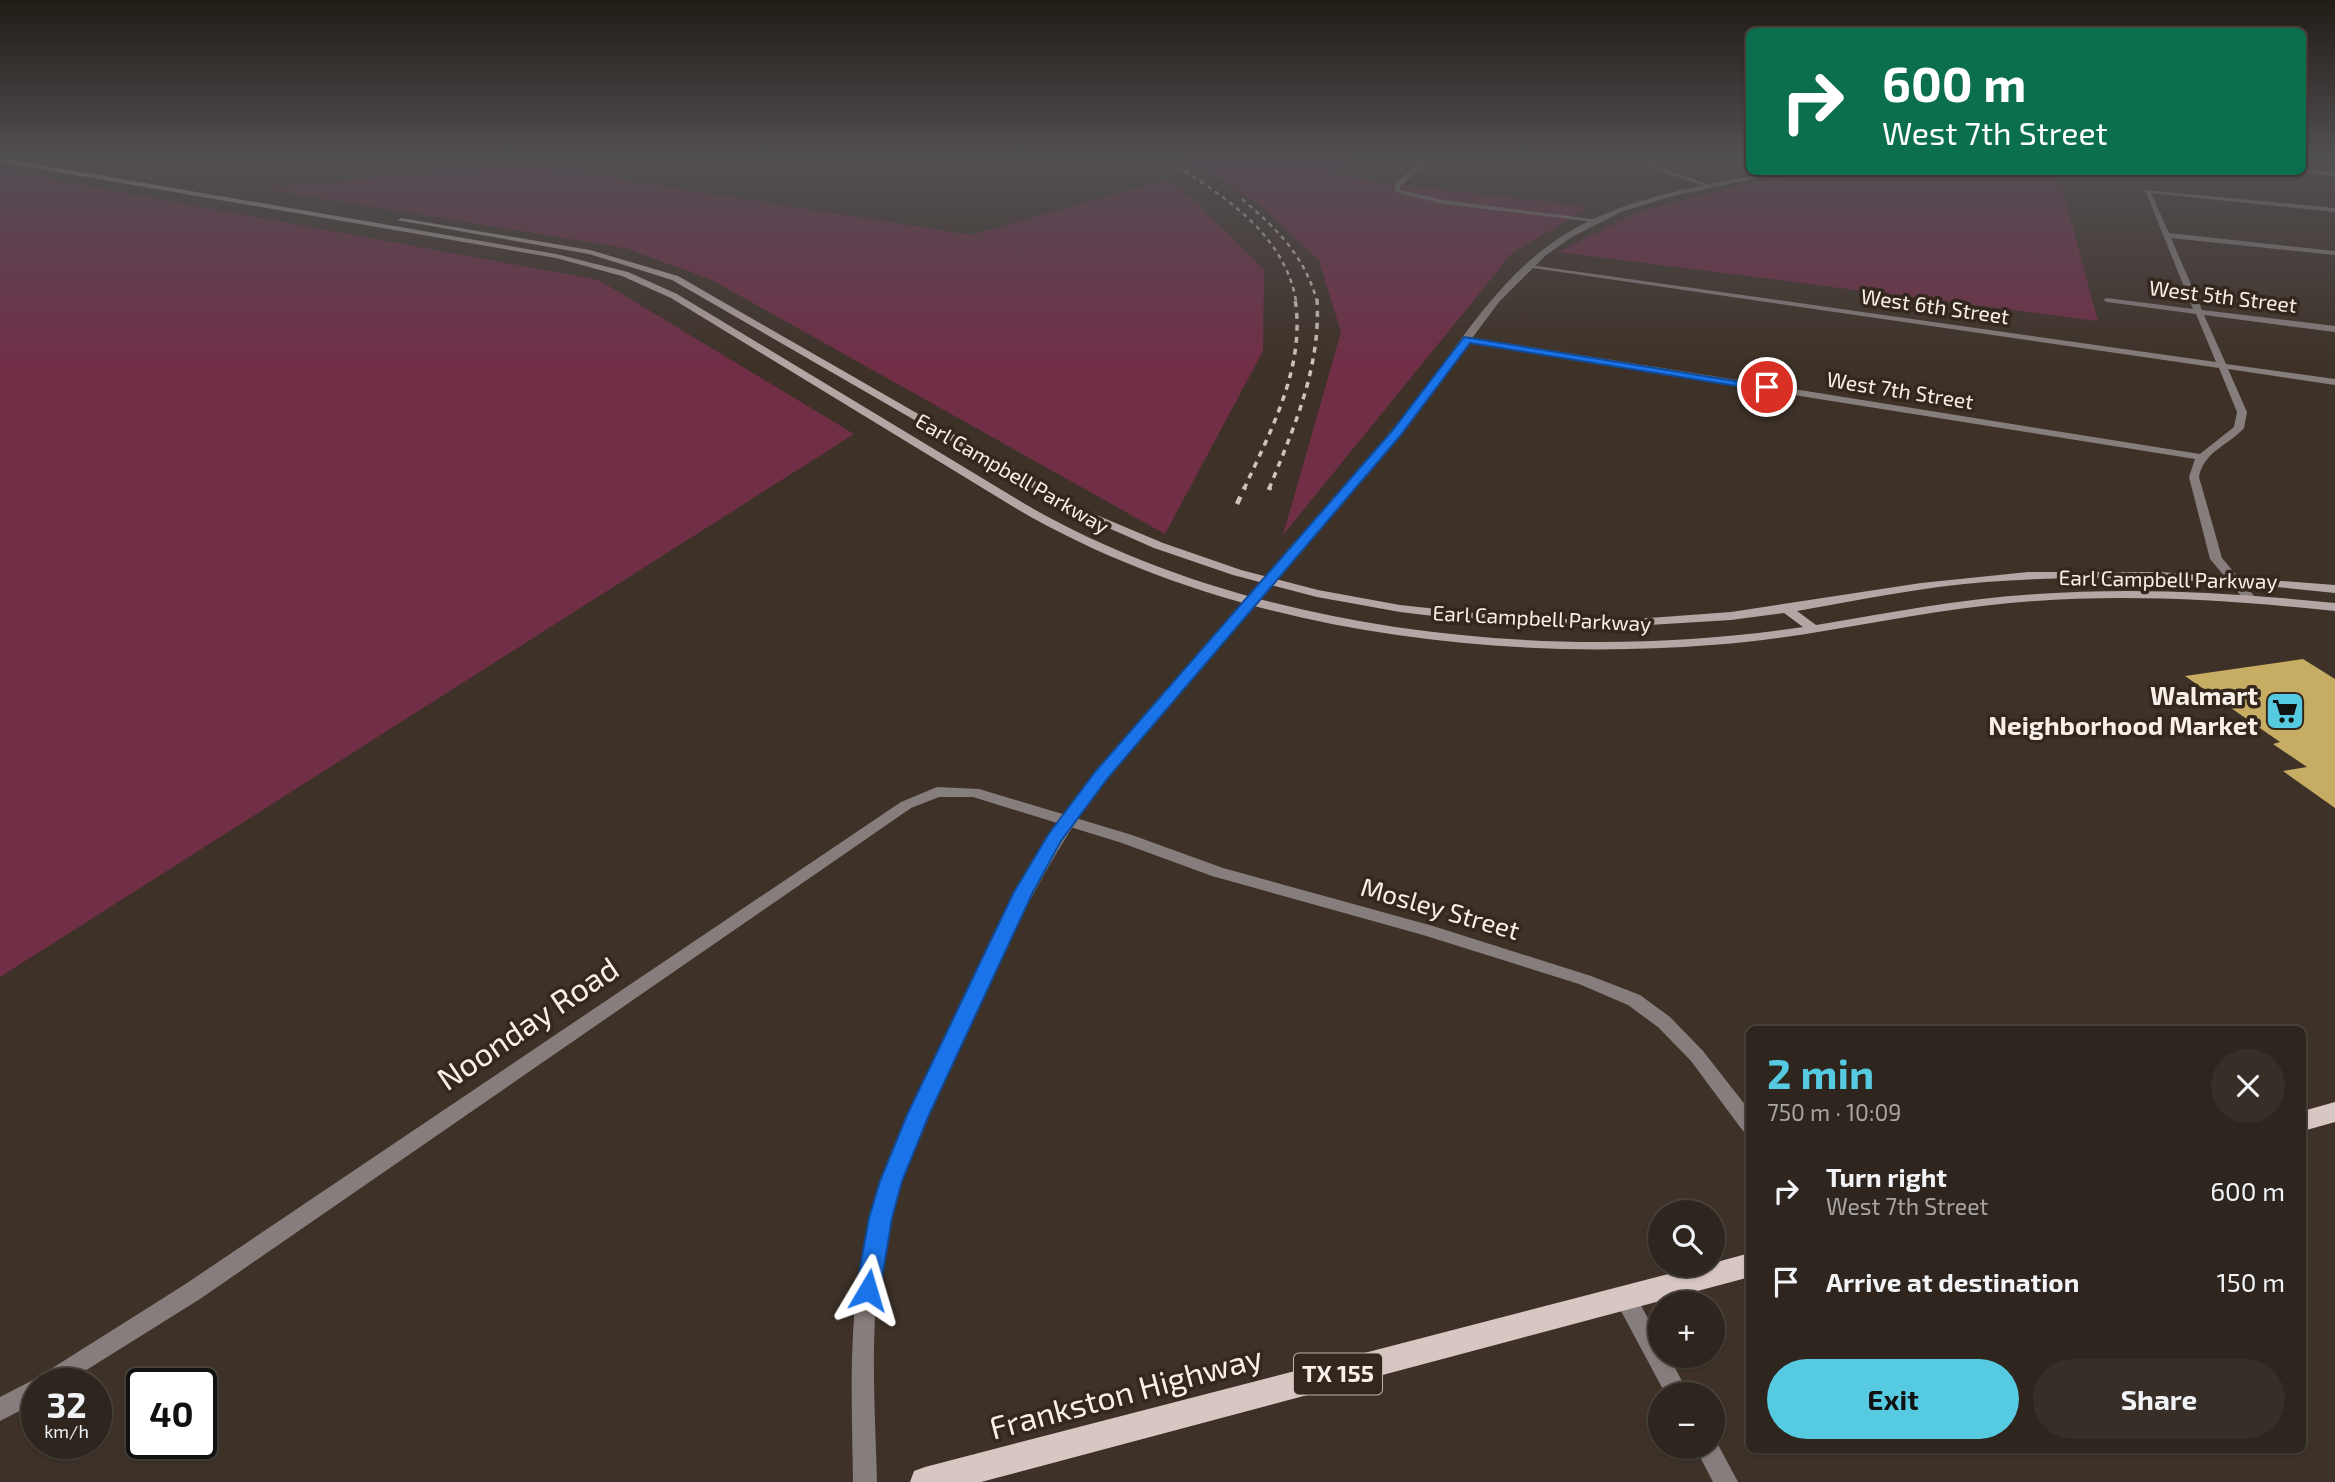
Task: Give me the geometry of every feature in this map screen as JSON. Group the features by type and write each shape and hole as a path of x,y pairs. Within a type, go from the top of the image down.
{"main road":[{"name":"Earl Campbell Parkway","path":"382,226 571,259 636,278 674,296 1075,536 1159,571 1255,601 1392,628 1518,641 1684,643 1814,631 1936,608 2021,598 2138,594 2335,607"},
{"name":"Earl Campbell Parkway","path":"438,226 590,252 643,266 693,287 1066,505 1108,526 1173,552 1271,582 1416,609 1532,621 1670,621 1787,609 1922,586 2004,578 2107,574 2231,578 2335,589"},
{"path":"571,259 590,252"},
{"path":"1787,609 1814,631"},
{"path":"2306,1120 2335,1112"},
{"name":"Frankston Highway","path":"925,1482 1746,1266"}],"street":[{"path":"864,1482 864,1337 868,1290 875,1243 891,1181 918,1115 1023,892 1066,820 1101,776 1255,601 1405,423 1504,293 1546,250 1585,226"},
{"path":"2163,226 2197,312 2224,366 2242,412 2242,423 2235,432 2201,457 2196,465 2194,481 2213,552 2251,600"},
{"path":"2167,235 2335,253"},
{"name":"West 6th Street","path":"1530,267 2335,382"},
{"name":"West 5th Street","path":"2107,300 2335,329"},
{"name":"West 7th Street","path":"1468,340 2201,457"},
{"name":"Noonday Road","path":"70,1368 192,1292 905,805 937,792 962,791 1066,820"},
{"name":"Mosley Street","path":"1066,820 1218,872 1496,950 1616,991 1649,1010 1678,1036 1746,1120"},
{"path":"1625,1298 1671,1382"},
{"path":"0,1410 21,1398"},
{"path":"1714,1459 1726,1482"}],"shaded area":[{"path":"0,226 306,226 599,280 854,434 0,977"},
{"path":"492,226 915,226 971,235 1002,226 1221,226 1264,270 1263,351 1165,534 712,280 625,248"},
{"path":"1282,226 1557,226 1513,252 1283,535 1341,332 1319,261"},
{"path":"1610,226 2073,226 2098,321 1558,252"}],"building":[{"name":"Walmart Neighborhood Market","path":"2303,659 2335,679 2335,808 2283,771 2307,767 2273,744 2280,742 2185,676"}],"railway":[{"path":"1256,226 1278,254 1289,276 1296,301"},
{"path":"1272,226 1297,256 1317,301"},
{"path":"1244,489 1275,421 1291,373 1297,324 1295,299"},
{"path":"1269,489 1304,397 1315,349 1317,301"},
{"path":"1237,504 1245,487"}],"place":[{"name":"Walmart Neighborhood Market","path":"2285,711"}],"route":[{"path":"868,1290 880,1218 891,1181 918,1115 1023,892 1054,839 1085,794 1271,582 1396,434 1468,340 1767,387"}]}
